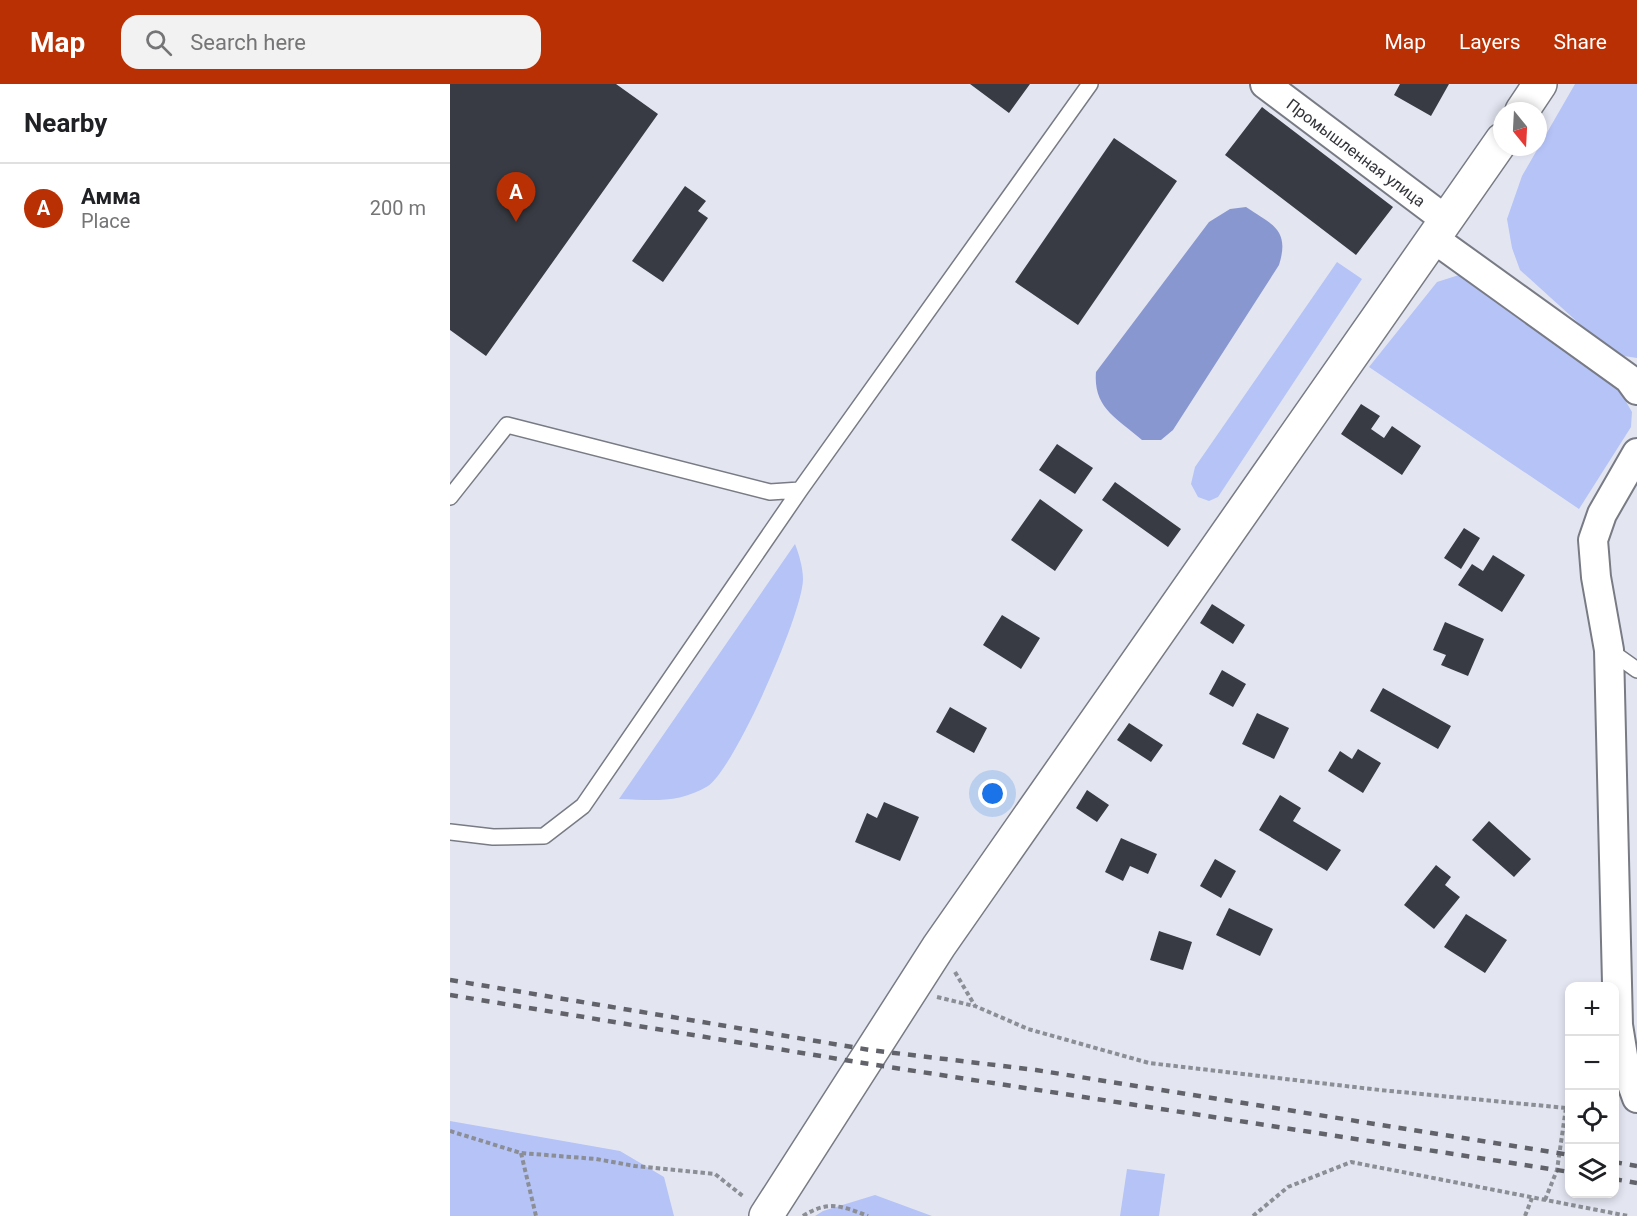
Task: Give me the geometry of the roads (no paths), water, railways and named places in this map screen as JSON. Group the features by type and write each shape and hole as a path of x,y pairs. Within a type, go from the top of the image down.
{"main road":[{"path":"1528,102 1540,84"},
{"path":"767,1214 939,946 1493,153"}],"street":[{"name":"Промышленная улица","path":"1265,84 1439,229 1629,379 1637,390"},
{"path":"1637,453 1602,514 1593,540 1596,577 1609,650 1618,1025 1624,1062 1637,1098"}],"lane":[{"path":"450,832 493,837 544,836 583,806 800,490 1090,84"},
{"path":"450,497 507,424 770,492 800,490"},
{"path":"1609,650 1637,670"}],"railway":[{"path":"450,980 870,1050 1036,1070 1565,1154"},
{"path":"450,995 863,1063 1565,1171"},
{"path":"1619,1163 1637,1166"},
{"path":"1619,1180 1637,1183"}],"place":[{"name":"Амма","path":"516,222"}]}
